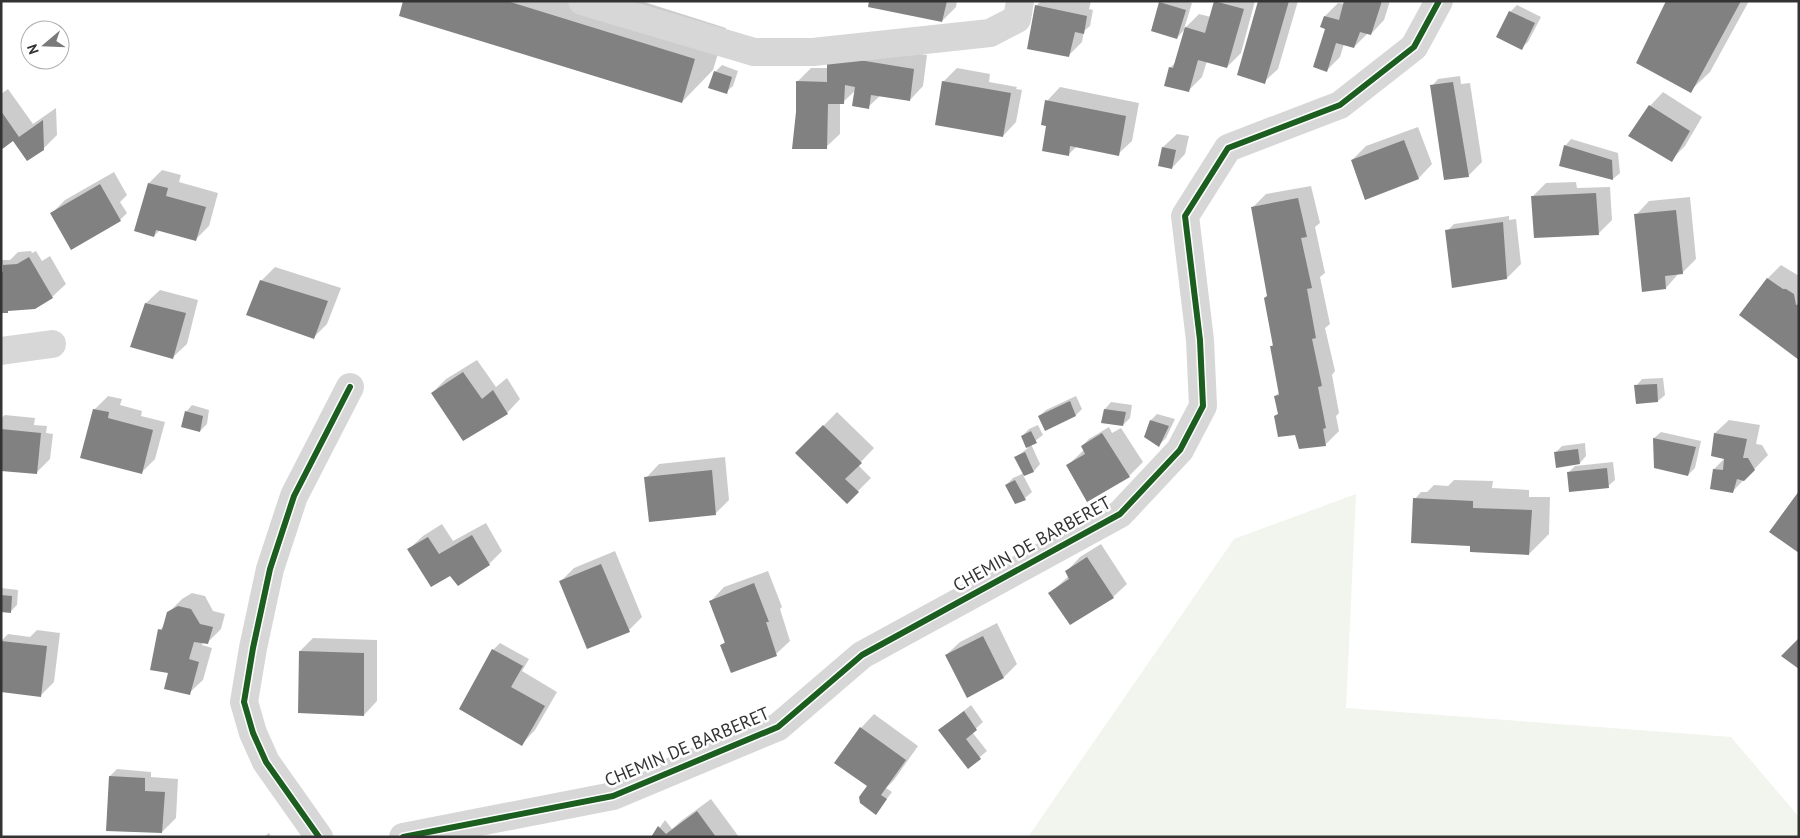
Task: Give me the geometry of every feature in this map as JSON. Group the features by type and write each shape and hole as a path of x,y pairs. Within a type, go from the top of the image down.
{"street":[{"path":"582,1 754,52 803,52 990,33 1017,19 1020,1"},
{"name":"CHEMIN DE BARBERET","path":"403,837 612,796 778,727 862,655 1120,514 1180,450 1203,406 1200,340 1185,216 1228,148 1340,104 1414,47 1439,1"},
{"path":"1,351 52,344"},
{"path":"319,837 266,762 253,733 244,702 253,648 270,569 294,496 350,387"}],"shaded area":[{"path":"1356,494 1346,708 1731,737 1799,817 1799,837 1028,837 1234,539"}],"building":[{"path":"403,1 507,1 695,59 682,103 399,16"},
{"path":"869,1 947,1 942,22 868,7"},
{"path":"1214,1 1244,9 1227,68 1198,60 1189,92 1164,86 1169,67 1173,68 1185,27 1205,33"},
{"path":"1258,1 1289,1 1265,84 1237,75"},
{"path":"1344,1 1382,1 1371,35 1360,32 1354,48 1336,43 1327,72 1313,67 1325,29 1320,27 1324,16 1339,20"},
{"path":"1666,1 1741,1 1691,93 1636,63"},
{"path":"1159,2 1186,10 1177,39 1151,31"},
{"path":"1035,5 1087,16 1084,34 1075,32 1069,57 1027,49"},
{"path":"1509,11 1535,23 1522,50 1496,37"},
{"path":"859,60 914,69 910,101 871,95 869,109 852,106 855,87 845,85 844,104 828,104 827,149 792,149 796,112 796,81 827,82 827,63"},
{"path":"714,71 732,77 727,94 708,88"},
{"path":"942,81 1011,93 1003,137 935,125"},
{"path":"1453,82 1469,177 1444,180 1430,85"},
{"path":"1045,100 1126,116 1119,156 1070,146 1069,156 1042,151 1046,126 1041,125"},
{"path":"1649,105 1690,131 1672,162 1628,136"},
{"path":"1,111 19,137 43,120 44,150 27,161 13,141 1,150"},
{"path":"1404,140 1419,179 1365,200 1351,160"},
{"path":"1564,145 1612,160 1613,180 1559,166"},
{"path":"1162,147 1176,150 1172,169 1158,166"},
{"path":"148,183 168,188 166,196 206,207 196,241 156,230 154,237 134,231"},
{"path":"100,184 121,221 71,250 50,213"},
{"path":"1596,193 1599,235 1534,238 1531,196"},
{"path":"1298,198 1307,237 1301,238 1312,288 1307,289 1316,338 1312,339 1322,386 1318,387 1326,428 1323,429 1326,446 1299,449 1295,435 1278,437 1274,416 1278,414 1274,396 1279,395 1270,346 1273,346 1264,298 1267,296 1251,207"},
{"path":"1676,210 1683,274 1665,276 1666,289 1642,292 1634,214"},
{"path":"1503,222 1507,279 1452,288 1445,230"},
{"path":"29,257 53,298 35,309 1,313 1,272 3,272 3,265 17,264"},
{"path":"1767,278 1794,294 1796,305 1799,304 1799,360 1739,315"},
{"path":"260,280 328,301 314,339 246,315"},
{"path":"145,303 186,313 173,359 130,347"},
{"path":"463,372 482,399 493,390 508,414 463,441 431,393"},
{"path":"1657,384 1658,402 1636,404 1634,385"},
{"path":"1070,401 1076,416 1045,431 1038,416"},
{"path":"93,409 109,412 108,418 153,430 142,474 80,458"},
{"path":"1104,409 1126,412 1123,426 1101,423"},
{"path":"185,411 203,416 200,432 181,427"},
{"path":"1150,420 1169,426 1159,447 1144,437"},
{"path":"823,425 862,463 845,479 859,492 847,504 795,453"},
{"path":"1,429 41,433 37,474 1,471"},
{"path":"1031,431 1037,443 1026,448 1021,436"},
{"path":"1102,433 1130,477 1087,502 1066,465 1085,454 1081,446"},
{"path":"1714,433 1747,439 1743,458 1748,458 1755,470 1744,481 1737,479 1733,493 1710,489 1713,469 1723,470 1724,459 1711,456"},
{"path":"1653,438 1696,447 1688,476 1654,468"},
{"path":"1578,449 1580,464 1556,468 1554,452"},
{"path":"1025,452 1034,472 1024,476 1014,457"},
{"path":"1607,468 1609,488 1569,492 1567,472"},
{"path":"712,470 716,515 649,522 644,477"},
{"path":"1015,480 1026,500 1015,504 1005,485"},
{"path":"1799,491 1799,553 1769,532"},
{"path":"1413,498 1473,501 1473,508 1532,510 1529,555 1470,552 1470,546 1411,543"},
{"path":"472,535 490,565 458,586 450,576 431,587 407,549 428,537 439,554"},
{"path":"1087,557 1114,598 1070,625 1048,593 1069,579 1065,571"},
{"path":"601,564 630,632 587,649 559,581"},
{"path":"754,583 769,622 766,622 777,656 731,673 720,645 725,643 709,601"},
{"path":"1,595 12,596 11,613 1,612"},
{"path":"178,606 191,609 200,624 213,627 208,644 194,642 189,659 199,662 190,695 164,689 168,673 150,670 158,629 162,630 167,612"},
{"path":"983,636 1004,678 967,698 945,655"},
{"path":"1799,640 1799,669 1781,656"},
{"path":"1,641 47,646 41,697 1,692"},
{"path":"492,649 523,666 511,687 545,706 522,746 459,709"},
{"path":"299,651 364,653 364,716 298,713"},
{"path":"964,711 977,730 966,739 981,759 968,769 938,730"},
{"path":"860,727 906,760 881,795 887,799 876,815 860,803 859,797 867,786 834,763"},
{"path":"109,776 145,778 145,791 165,792 162,833 106,831"},
{"path":"697,811 716,837 651,837 658,826 666,834"}],"cycle path":[{"path":"403,837 613,796 778,727 862,655 1120,514 1180,450 1203,406 1200,340 1185,216 1228,148 1340,105 1414,47 1439,1"},
{"path":"319,837 266,762 253,733 244,702 253,648 270,569 294,496 350,387"}]}
